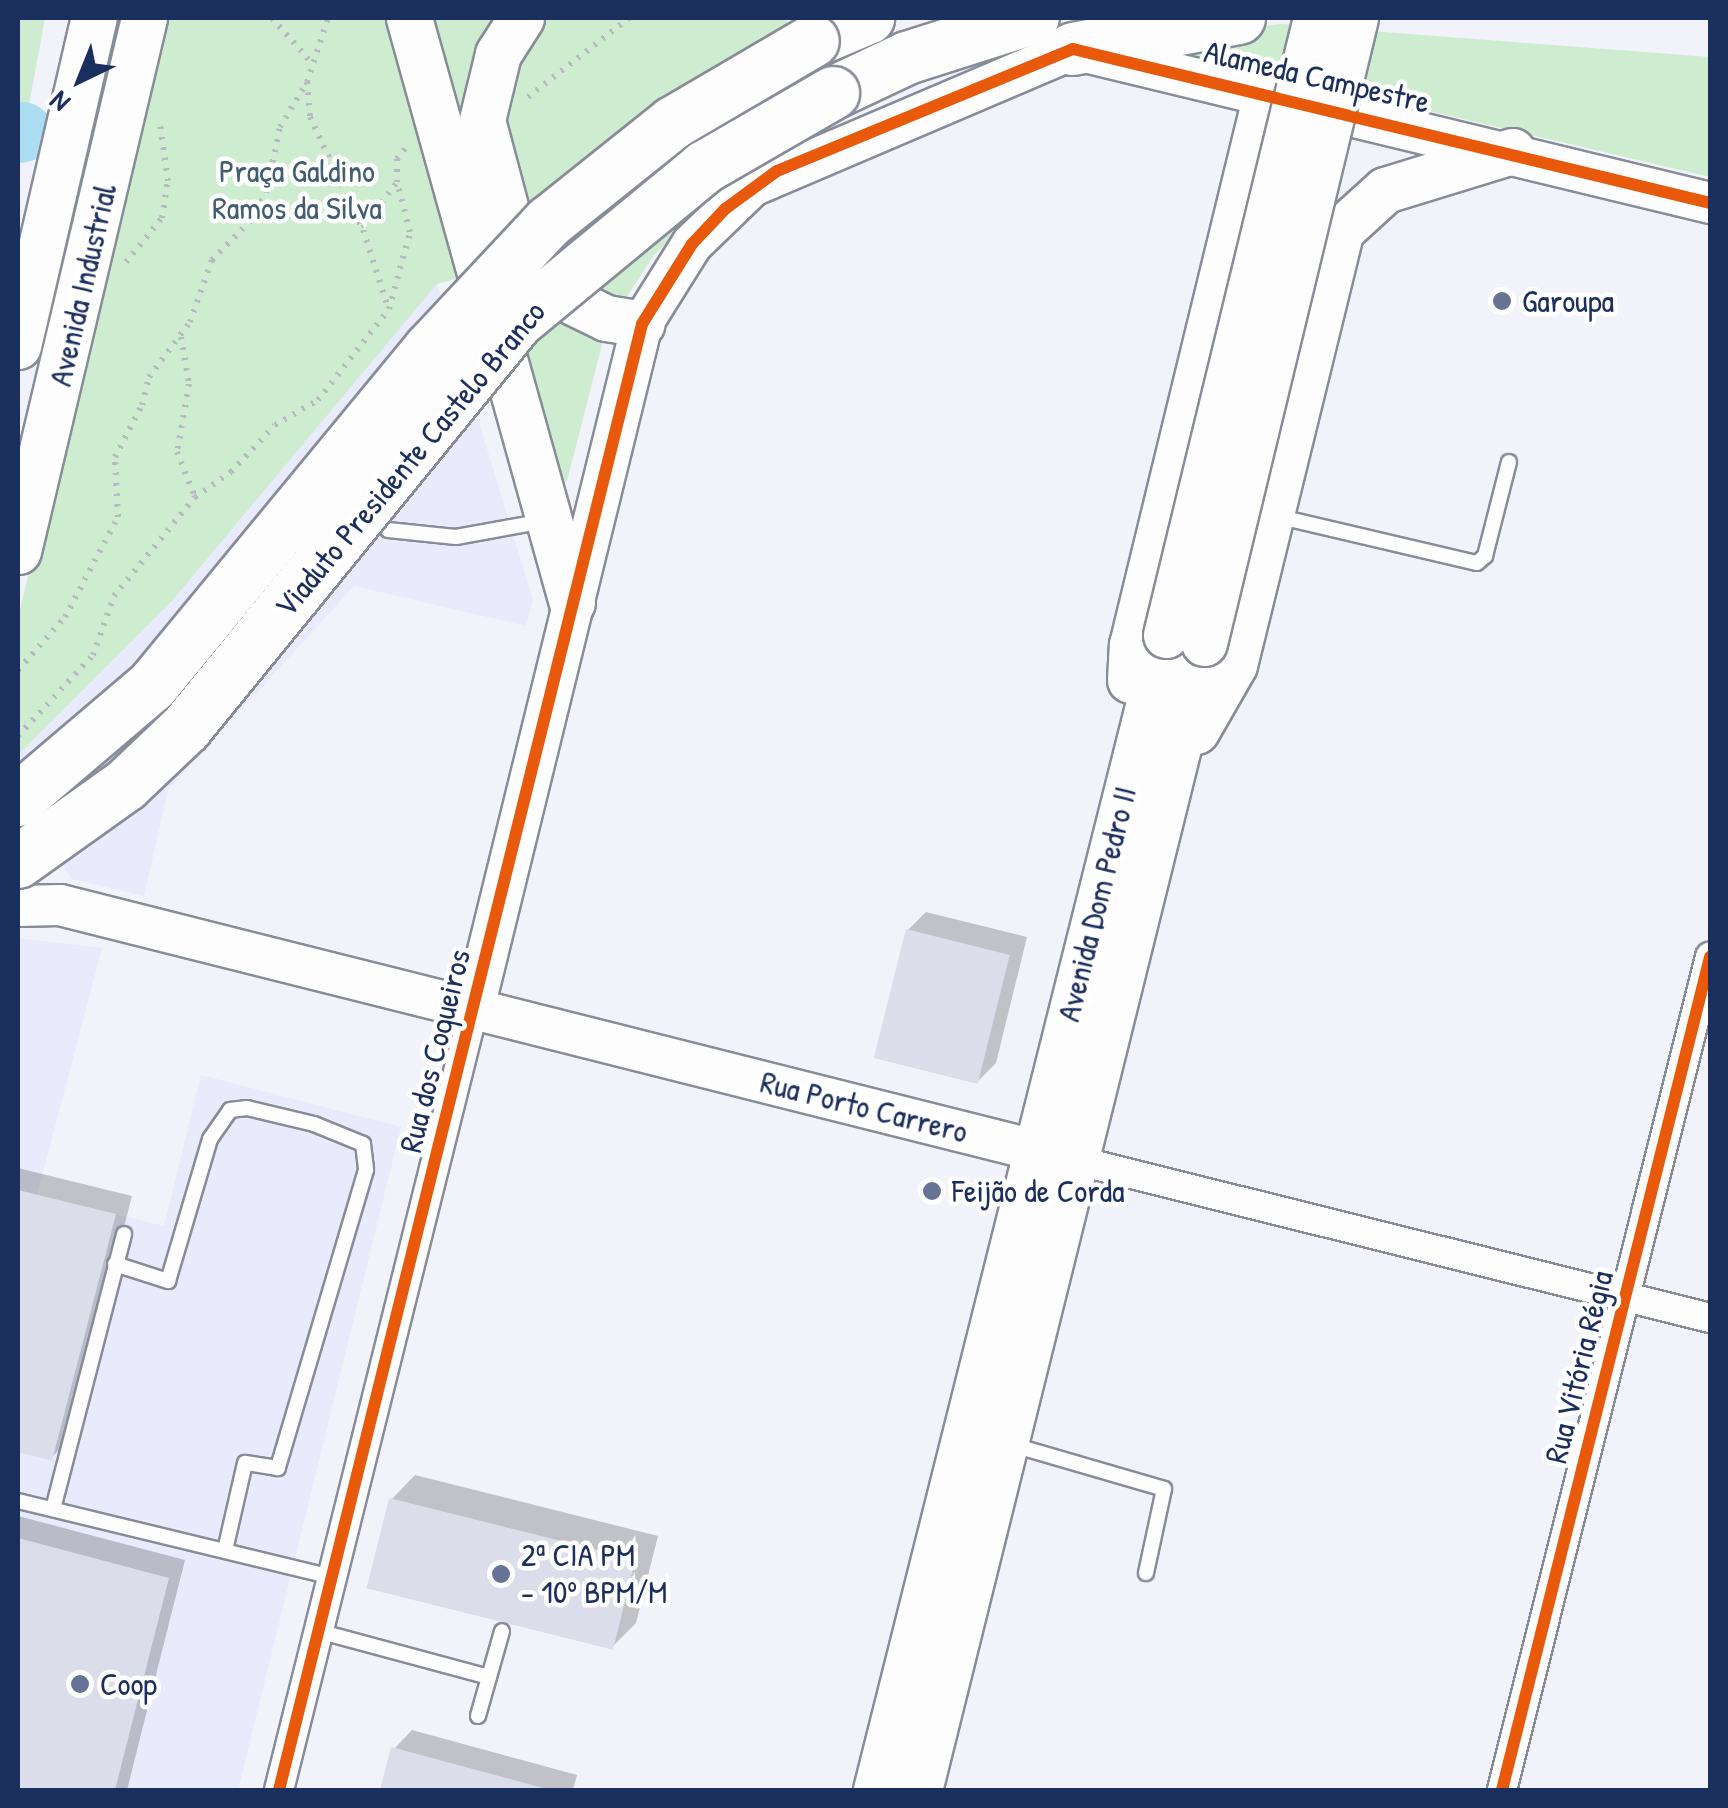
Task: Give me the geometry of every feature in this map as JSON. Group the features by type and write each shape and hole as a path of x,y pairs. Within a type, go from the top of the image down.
{"highway":[{"name":"Viaduto Presidente Castelo Branco","path":"18,800 152,684 430,349 549,222 673,123 814,41 868,18"},
{"name":"Viaduto Presidente Castelo Branco","path":"18,862 126,785 186,728 517,322 688,178 833,93 907,58 1033,18"},
{"path":"1074,49 1240,18"}],"main road":[{"name":"Avenida Industrial","path":"18,346 94,18"},
{"name":"Avenida Industrial","path":"18,551 144,18"},
{"path":"409,18 544,521 572,603"},
{"path":"521,18 498,54 482,120 505,215 532,266 580,309 642,324"},
{"name":"Avenida Dom Pedro II","path":"1185,639 1316,18"},
{"name":"Avenida Dom Pedro II","path":"920,1790 1079,1161 1157,753 1185,639 1356,18"},
{"path":"1266,94 1129,660 1157,753 1230,676 1334,246 1348,219 1385,190 1512,150"},
{"path":"1246,178 1270,175 1304,182 1348,219"},
{"name":"Avenida Dom Pedro II","path":"876,1790 1035,1150 1157,753"}],"street":[{"name":"Alameda Campestre","path":"1074,49 1512,150 1710,203"},
{"path":"642,324 692,244 752,186 1074,49"},
{"name":"Rua dos Coqueiros","path":"279,1790 642,324"},
{"name":"Rua Porto Carrero","path":"18,906 60,905 1710,1318"},
{"name":"Rua Vitória Régia","path":"1502,1790 1710,956"}],"lane":[{"path":"1270,515 1477,563 1485,556 1509,462"},
{"path":"388,530 456,537 544,521"},
{"path":"114,1264 168,1281 210,1139 230,1110 247,1108 314,1124 363,1144 366,1170 278,1468 245,1463 225,1550"},
{"path":"53,1509 124,1234"},
{"path":"1008,1443 1164,1489 1146,1573"},
{"path":"18,1501 332,1577"},
{"path":"478,1716 502,1630"},
{"path":"318,1632 489,1677"}],"path":[{"path":"272,18 310,61"},
{"path":"328,18 310,61 310,118 362,230 389,309"},
{"path":"482,120 526,99 629,18"},
{"path":"18,670 65,617 118,516 114,456 142,405 149,377 181,336 212,260 266,194 280,127 307,82"},
{"path":"118,270 162,218 168,181 160,125"},
{"path":"18,736 94,655 114,596 195,497 231,472 275,425 318,400 389,309 410,232 397,182 397,159 408,146 440,135"},
{"path":"362,230 397,182"},
{"path":"181,336 188,384 176,452 195,497"}],"shaded area":[{"path":"437,284 533,600 526,626 354,586 168,790 144,896 72,879 18,798 18,755 172,601"},
{"path":"18,938 102,948 37,1195 18,1190"},
{"path":"201,1075 401,1127 238,1790 18,1790 18,1452 51,1461 116,1214 164,1226"}],"green space":[{"path":"18,18 45,18 27,116 18,117"},
{"name":"Praça Galdino Ramos da Silva","path":"162,18 785,18 834,118 748,164 654,255 606,329 567,481 559,485 491,269 437,284 172,601 18,755 18,618"},
{"path":"1280,24 1710,57 1710,177 1183,53 1238,29"}],"building":[{"path":"906,929 1010,955 978,1084 874,1058"},
{"path":"18,1190 116,1214 52,1461 18,1452"},
{"name":"2ª CIA PM - 10º BPM/M","path":"389,1498 635,1559 613,1650 367,1588"},
{"name":"Coop","path":"18,1538 169,1578 115,1790 18,1790"},
{"path":"391,1747 547,1789 547,1790 380,1790"}],"waterway":[{"path":"18,133 23,132"}],"cycle path":[{"path":"279,1790 642,324 692,244 725,209 777,171 1073,49 1710,203"},
{"path":"1502,1790 1710,957"}],"place":[{"name":"Garoupa","path":"1502,301"},
{"name":"Feijão de Corda","path":"932,1191"},
{"name":"2ª CIA PM - 10º BPM/M","path":"501,1574"},
{"name":"Coop","path":"80,1684"}]}
